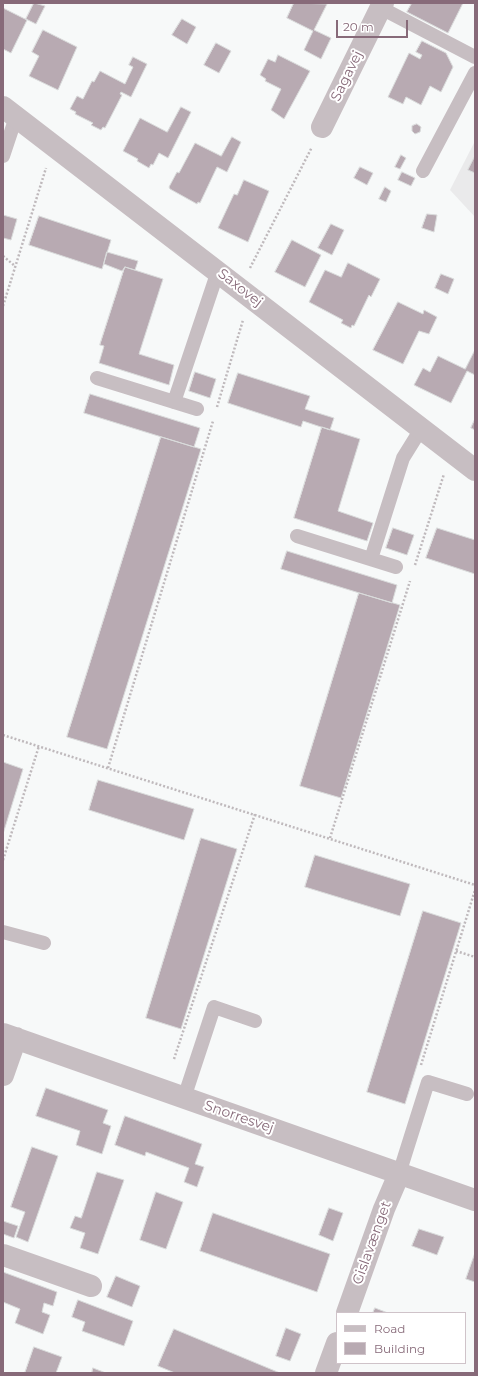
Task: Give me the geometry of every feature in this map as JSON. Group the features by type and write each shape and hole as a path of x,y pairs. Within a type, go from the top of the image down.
{"street":[{"name":"Sagavej","path":"322,127 382,5"},
{"name":"Saxovej","path":"9,112 218,271 475,470"},
{"name":"Snorresvej","path":"10,1036 475,1200"},
{"path":"3,1075 10,1036"},
{"name":"Gislavænget","path":"347,1312 384,1209 399,1174"},
{"path":"3,1255 90,1286"},
{"path":"326,1373 336,1346"}],"lane":[{"path":"382,5 475,57"},
{"path":"423,171 475,73"},
{"path":"3,156 9,112"},
{"path":"174,402 218,271"},
{"path":"97,378 197,409"},
{"path":"370,559 403,458 421,429"},
{"path":"297,536 396,567"},
{"path":"3,932 44,943"},
{"path":"184,1098 214,1007 255,1021"},
{"path":"399,1174 428,1082 467,1094"}],"path":[{"path":"216,409 245,292 322,127"},
{"path":"3,306 53,145"},
{"path":"3,256 15,266"},
{"path":"108,768 214,416"},
{"path":"413,571 451,451"},
{"path":"330,838 411,579"},
{"path":"3,735 475,885"},
{"path":"3,860 39,746"},
{"path":"164,1090 255,814"},
{"path":"419,1071 475,890"},
{"path":"456,951 475,957"}],"shaded area":[{"path":"475,141 475,217 450,190"}],"building":[{"path":"34,3 45,6 36,24 26,19"},
{"path":"294,3 327,4 314,30 331,38 321,59 304,50 313,31 287,18"},
{"path":"412,3 463,3 448,33 407,12"},
{"path":"3,8 27,20 11,53 3,49"},
{"path":"182,19 196,27 187,44 172,35"},
{"path":"43,30 77,47 58,90 29,76 39,56 32,52"},
{"path":"422,41 446,53 453,67 441,92 430,86 421,105 406,97 403,104 388,97 409,53 420,59 422,55 416,52"},
{"path":"216,43 231,51 219,73 204,65"},
{"path":"278,55 310,71 284,119 271,110 281,89 265,81 266,79 260,75 268,59 275,62"},
{"path":"133,57 147,64 131,97 121,92 120,94 122,95 105,128 103,127 101,130 91,125 93,123 75,114 76,112 70,109 77,96 83,99 92,81 94,82 100,71 125,84 133,67 129,65"},
{"path":"181,107 191,112 168,158 159,153 153,165 151,164 149,168 137,161 138,159 123,151 140,118 167,132"},
{"path":"417,124 421,127 420,132 415,134 412,131 412,126"},
{"path":"232,137 241,142 227,172 217,167 200,203 198,202 197,204 170,189 169,187 177,172 179,173 195,143 221,156"},
{"path":"401,155 406,158 400,169 395,167"},
{"path":"475,156 475,173 468,170"},
{"path":"360,167 373,173 367,185 354,178"},
{"path":"402,172 415,178 411,186 398,180"},
{"path":"244,180 269,191 248,242 218,228 234,194 237,195"},
{"path":"385,187 391,191 386,202 379,199"},
{"path":"427,214 437,215 434,232 422,228"},
{"path":"3,215 17,219 11,240 3,238"},
{"path":"39,216 111,240 102,269 29,245"},
{"path":"331,224 344,230 332,255 318,248"},
{"path":"292,240 321,255 305,287 275,272"},
{"path":"107,252 138,261 135,270 125,267 122,271 104,264"},
{"path":"348,263 380,279 371,297 369,295 354,326 352,325 351,328 341,323 343,320 309,302 325,270 341,277"},
{"path":"125,267 163,279 139,354 174,365 169,385 99,363 104,346 100,345"},
{"path":"441,274 454,279 448,294 435,288"},
{"path":"398,302 423,314 424,310 437,317 429,334 419,331 403,364 373,350"},
{"path":"475,350 475,375 467,371 451,403 414,385 423,368 430,372 438,356 465,369"},
{"path":"195,372 216,379 210,398 189,391"},
{"path":"238,373 310,396 305,409 334,418 330,430 303,421 301,427 228,403"},
{"path":"90,394 200,428 194,447 84,413"},
{"path":"475,419 475,430 471,428"},
{"path":"322,427 360,439 338,511 373,523 367,541 294,518"},
{"path":"161,437 201,449 107,749 67,737"},
{"path":"393,528 414,535 407,555 386,548"},
{"path":"437,528 475,540 475,574 426,558"},
{"path":"287,551 397,585 392,603 281,569"},
{"path":"359,593 400,605 341,798 300,786"},
{"path":"3,762 23,769 3,834"},
{"path":"98,780 194,809 184,840 89,810"},
{"path":"201,838 237,849 181,1029 146,1018"},
{"path":"315,855 410,884 400,916 305,887"},
{"path":"423,911 461,923 405,1104 367,1092"},
{"path":"46,1088 108,1110 103,1123 111,1126 102,1154 76,1145 80,1131 36,1116"},
{"path":"125,1116 202,1144 195,1164 204,1167 197,1187 184,1182 189,1168 146,1152 145,1156 115,1145"},
{"path":"32,1147 58,1156 28,1242 16,1237 25,1212 11,1207"},
{"path":"97,1172 124,1180 98,1254 80,1248 85,1233 70,1228 75,1216 81,1218"},
{"path":"156,1192 183,1202 166,1249 140,1240"},
{"path":"329,1208 343,1213 333,1241 319,1235"},
{"path":"213,1213 330,1254 317,1292 200,1251"},
{"path":"3,1221 18,1226 14,1238 3,1234"},
{"path":"419,1229 444,1237 437,1255 412,1246"},
{"path":"475,1253 475,1282 466,1279"},
{"path":"3,1272 57,1292 53,1306 44,1303 42,1312 50,1315 43,1334 15,1323 20,1309 3,1302"},
{"path":"116,1276 140,1286 132,1307 107,1297"},
{"path":"78,1300 133,1321 124,1346 82,1331 85,1322 72,1317"},
{"path":"375,1308 385,1312 373,1312"},
{"path":"286,1328 301,1334 290,1361 276,1356"},
{"path":"174,1329 280,1373 175,1373 158,1366"},
{"path":"34,1347 62,1357 56,1373 25,1373"},
{"path":"93,1368 106,1373 92,1373"}]}
